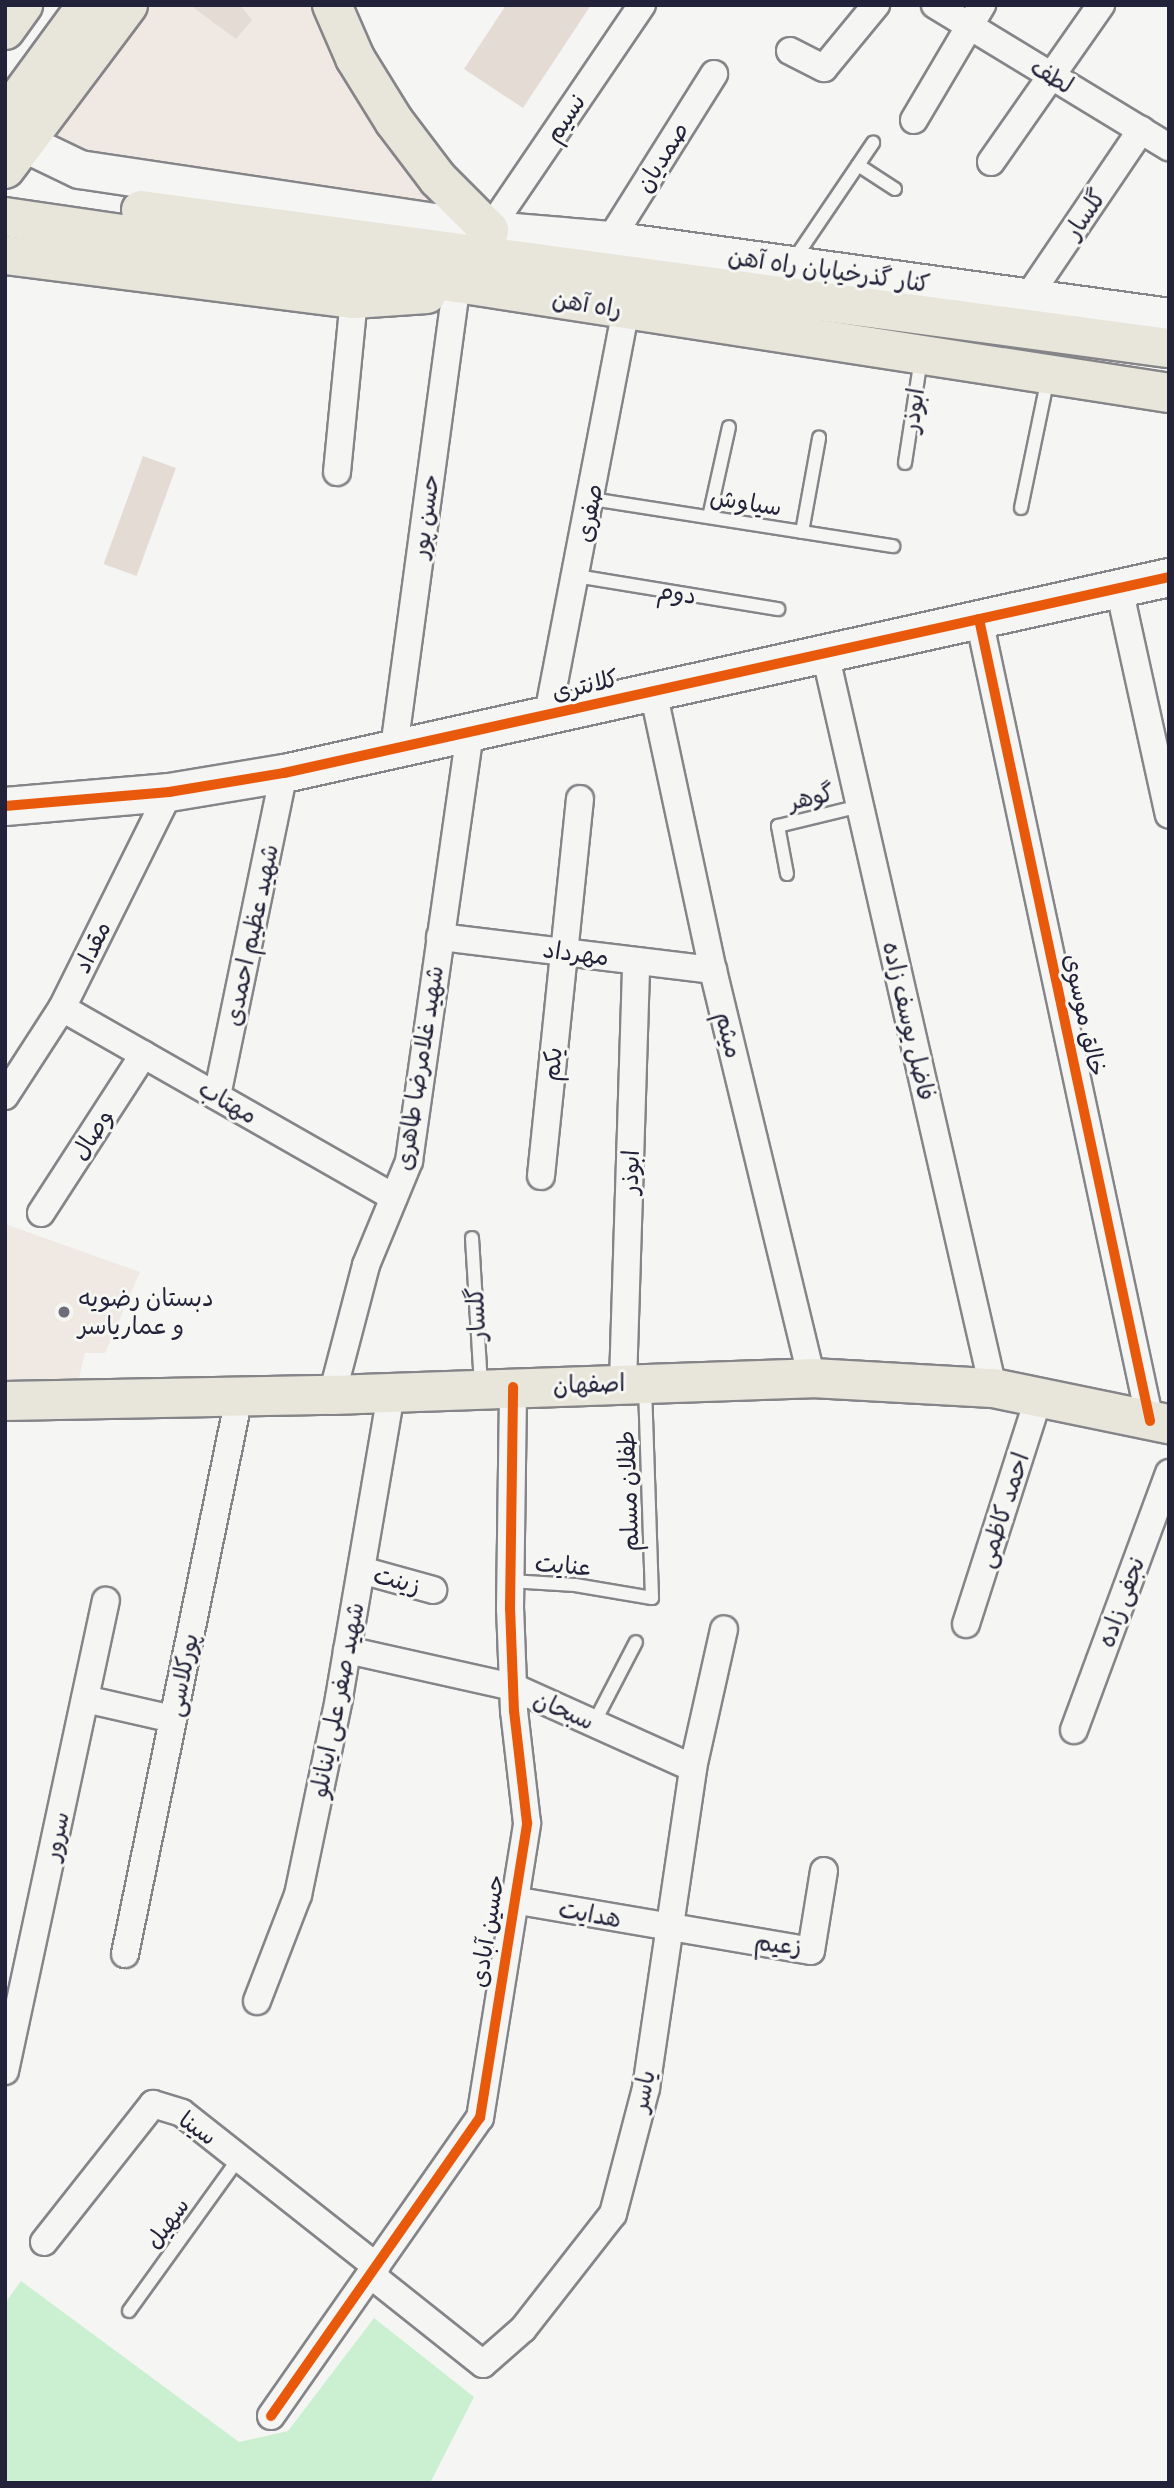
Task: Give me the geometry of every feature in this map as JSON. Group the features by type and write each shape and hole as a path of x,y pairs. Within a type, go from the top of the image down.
{"main road":[{"path":"5,30 23,5"},
{"path":"5,75 55,5"},
{"path":"13,145 87,5"},
{"path":"13,145 128,5"},
{"path":"331,5 355,58 394,121 486,242"},
{"name":"راه آهن","path":"5,193 486,242 1169,348"},
{"name":"راه آهن","path":"5,217 457,283 921,357 1169,393"},
{"path":"5,255 354,299 431,293 457,283"},
{"name":"اصفهان","path":"5,1401 332,1395 634,1382 812,1378 993,1388 1159,1422"}],"street":[{"name":"نسیم","path":"486,242 642,5"},
{"path":"790,51 824,68 876,5"},
{"name":"لطف","path":"935,5 975,15 1052,76 1169,147"},
{"path":"991,162 1101,5"},
{"path":"914,120 975,15"},
{"name":"صمدیان","path":"610,240 715,74"},
{"name":"گلسار","path":"1028,297 1141,130"},
{"name":"کنار گذرخیابان راه آهن","path":"13,145 79,169 486,242 610,240 1169,317"},
{"name":"حسن پور","path":"394,748 457,283"},
{"path":"337,472 354,299"},
{"name":"صفری","path":"548,714 592,499 626,310"},
{"name":"کلانتری","path":"5,806 169,792 284,773 1169,577"},
{"path":"1119,588 1169,815"},
{"name":"خالق موسوی","path":"979,619 1159,1422"},
{"name":"فاضل یوسف زاده","path":"825,653 993,1388"},
{"name":"میثم","path":"653,691 713,970 812,1378"},
{"name":"شهید غلامرضا طاهری","path":"332,1395 366,1265 409,1161 470,732"},
{"name":"شهید عظیم احمدی","path":"217,1096 284,773"},
{"name":"مقداد","path":"5,1096 62,1008 169,792"},
{"path":"563,952 580,799"},
{"name":"مهرداد","path":"440,937 713,970"},
{"name":"یکم","path":"541,1176 563,952"},
{"name":"ابوذر","path":"634,1382 636,961"},
{"name":"مهتاب","path":"62,1008 394,1197"},
{"name":"وصال","path":"40,1213 144,1054"},
{"name":"حسین آبادی","path":"271,2416 480,2118 527,1823 513,1687 510,1581 497,1388"},
{"name":"شهید صفر علی اینانلو","path":"257,2001 298,1895 347,1650 391,1393"},
{"name":"پورکلاسی","path":"125,1954 239,1397"},
{"name":"احمد کاظمی","path":"966,1624 1039,1397"},
{"name":"نجفی زاده","path":"1074,1730 1169,1473"},
{"name":"زینت","path":"361,1570 433,1590"},
{"name":"سرور","path":"5,2071 17,1961 85,1699 106,1601"},
{"name":"یاسر","path":"374,2271 483,2364 523,2329 613,2214 646,2088 667,1927 693,1768 724,1629"},
{"name":"سبحان","path":"347,1650 513,1687 693,1768"},
{"path":"85,1699 173,1719"},
{"name":"زعیم","path":"667,1927 811,1951 824,1871"},
{"name":"هدایت","path":"513,1900 667,1927"},
{"name":"سینا","path":"44,2242 153,2104 182,2113 374,2271"}],"lane":[{"path":"791,265 873,143"},
{"path":"858,165 895,189"},
{"name":"ابوذر","path":"905,463 921,357"},
{"path":"1021,508 1049,375"},
{"path":"709,517 729,427"},
{"path":"802,532 819,438"},
{"name":"سیاوش","path":"592,499 893,546"},
{"name":"دوم","path":"576,576 778,609"},
{"name":"گوهر","path":"787,874 778,826 860,806"},
{"name":"گلسار","path":"472,1238 497,1388"},
{"name":"طفلان مسلم","path":"634,1382 652,1598"},
{"name":"عنایت","path":"510,1581 575,1585 652,1598"},
{"path":"594,1723 636,1642"},
{"name":"سهیل","path":"129,2311 239,2158"}],"shaded area":[{"path":"128,5 332,5 489,230 25,143"},
{"name":"دبستان رضویه و عماریاسر","path":"5,1224 140,1272 105,1353 85,1353 77,1386 5,1385"}],"green space":[{"path":"21,2281 239,2442 288,2431 374,2318 474,2397 430,2483 5,2483 5,2303"}],"building":[{"path":"190,5 240,5 252,20 236,39"},
{"path":"506,5 591,5 523,108 464,69"},
{"path":"143,456 176,468 137,576 104,564"}],"cycle path":[{"path":"5,806 169,792 284,773 1169,577"},
{"path":"979,619 1150,1421"},
{"path":"271,2416 480,2118 527,1823 514,1711 510,1609 513,1387"}],"place":[{"name":"دبستان رضویه و عماریاسر","path":"64,1312"}]}
